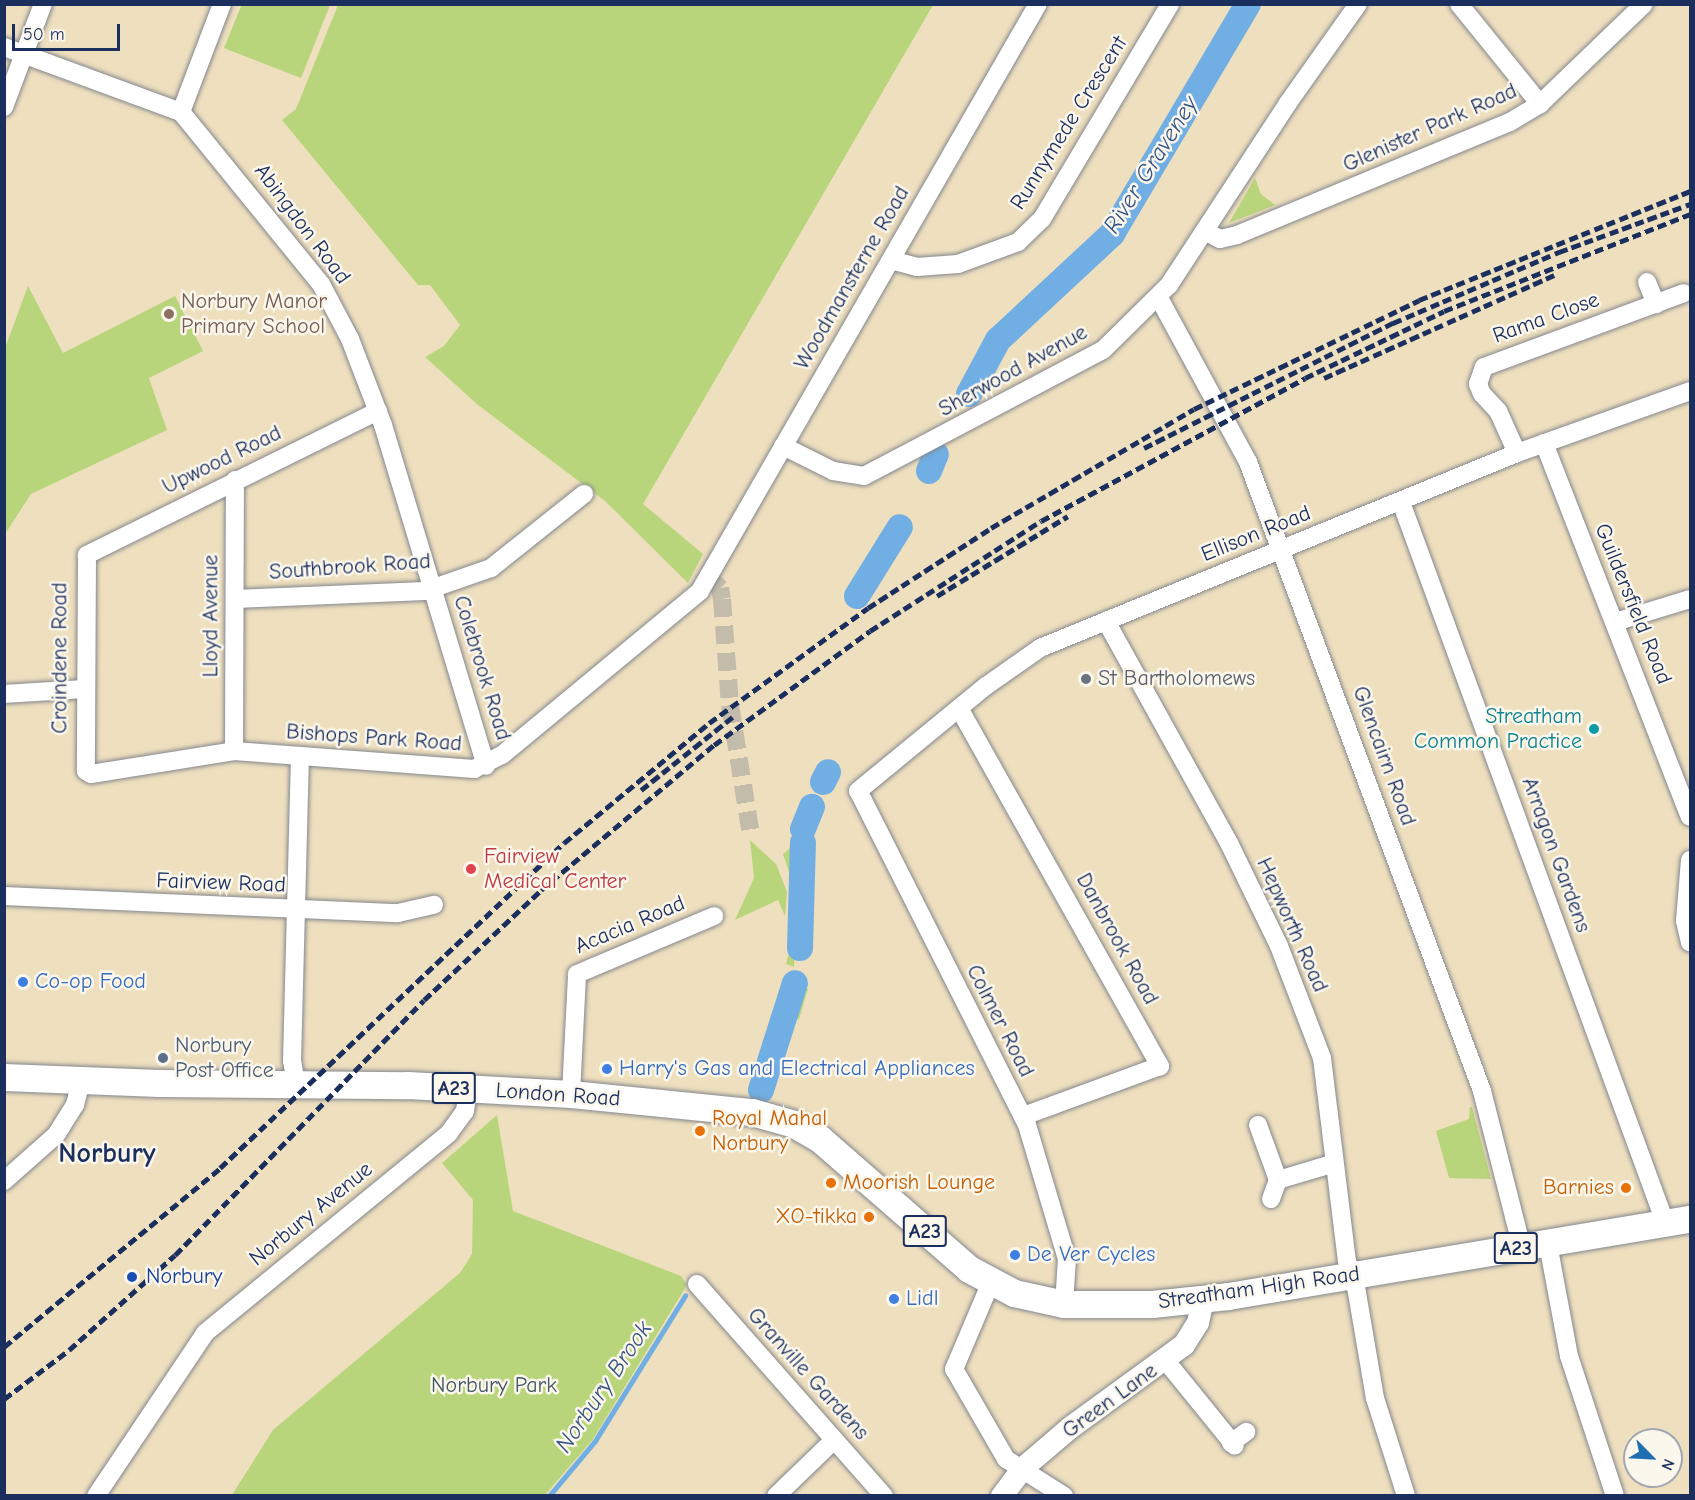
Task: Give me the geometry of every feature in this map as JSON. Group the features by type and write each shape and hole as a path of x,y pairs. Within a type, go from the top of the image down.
{"highway":[{"name":"London Road","path":"4,1077 81,1081 468,1089 572,1094 752,1112"},
{"name":"Streatham High Road","path":"752,1112 794,1124 820,1139 969,1269 991,1282 1038,1300 1064,1304 1203,1299 1682,1222"}],"main road":[{"name":"Green Lane","path":"1002,1496 1022,1469 1070,1428 1166,1360 1191,1336 1203,1299"}],"street":[{"path":"4,106 43,4"},
{"path":"4,47 181,112 222,4"},
{"name":"Woodmansterne Road","path":"709,577 1038,4"},
{"name":"Runnymede Crescent","path":"891,260 917,267 958,264 1018,242 1042,219 1170,4"},
{"name":"Sherwood Avenue","path":"783,446 842,474 870,473 1089,360 1159,298 1288,103 1358,4"},
{"path":"1459,4 1540,105"},
{"name":"Glenister Park Road","path":"1205,231 1220,238 1237,236 1510,122 1540,105 1644,4"},
{"name":"Abingdon Road","path":"181,112 321,284 350,339 378,411"},
{"path":"1647,282 1656,303"},
{"name":"Rama Close","path":"1517,453 1498,411 1482,394 1478,384 1484,367 1684,293"},
{"name":"Glencairn Road","path":"1159,298 1248,462 1482,1091 1522,1248"},
{"name":"Ellison Road","path":"872,778 959,708 1040,648 1517,453 1690,391"},
{"name":"Upwood Road","path":"87,555 378,411"},
{"name":"Colebrook Road","path":"378,411 486,766"},
{"name":"Guildersfield Road","path":"1544,443 1690,817"},
{"name":"Lloyd Avenue","path":"234,751 235,480"},
{"name":"Southbrook Road","path":"235,599 433,589 491,568 584,494"},
{"name":"Arragon Gardens","path":"1401,502 1682,1222"},
{"name":"Croindene Road","path":"84,761 87,555"},
{"name":"Bishops Park Road","path":"84,761 86,771 91,774 234,751 468,769 486,766 687,603 709,577"},
{"path":"1615,622 1690,599"},
{"name":"Hepworth Road","path":"1106,621 1229,843 1279,946 1322,1058 1345,1253 1353,1275 1375,1398 1406,1496"},
{"path":"4,694 84,689"},
{"name":"Danbrook Road","path":"959,708 1160,1066 1023,1116"},
{"path":"296,1085 292,1067 300,756"},
{"name":"Colmer Road","path":"872,778 857,795 1023,1116 1066,1259 1064,1304"},
{"path":"1690,860 1685,921 1690,942"},
{"name":"Fairview Road","path":"4,896 398,913 434,904"},
{"name":"Acacia Road","path":"572,1094 577,974 714,916"},
{"path":"4,1181 56,1135 75,1105 81,1081"},
{"name":"Norbury Avenue","path":"96,1496 205,1333 450,1133 465,1111 468,1089"},
{"path":"1258,1125 1278,1180 1271,1199"},
{"path":"1278,1180 1335,1163"},
{"path":"1548,1244 1569,1356 1615,1496"},
{"path":"991,1282 954,1369 1006,1459 1064,1496"},
{"name":"Granville Gardens","path":"697,1284 884,1496"},
{"path":"1166,1360 1238,1440"},
{"path":"776,1496 834,1440"}],"green space":[{"path":"242,4 330,5 301,78 224,48"},
{"path":"338,5 933,5 643,504 703,554 688,583 605,501 478,405 425,357 444,346 460,325 430,285 418,285 282,120 296,109"},
{"path":"1255,178 1261,194 1275,205 1229,223"},
{"path":"28,286 63,353 175,296 203,351 149,378 167,430 31,494 5,534 5,348"},
{"path":"750,840 776,864 787,892 785,916 778,900 735,920 754,878"},
{"path":"799,841 799,889 794,967 786,964 791,946 795,890 783,854"},
{"path":"796,985 808,989 799,1019 784,1025"},
{"path":"1470,1107 1472,1107 1491,1179 1449,1178 1436,1131 1469,1119"},
{"name":"Norbury Park","path":"497,1115 513,1211 681,1276 687,1285 593,1439 545,1495 232,1495 273,1430 460,1273 472,1254 473,1200 442,1163"}],"waterway":[{"name":"River Graveney","path":"969,394 998,340 1112,234 1248,4"},
{"name":"River Graveney","path":"929,471 936,454"},
{"name":"River Graveney","path":"857,596 900,527"},
{"name":"River Graveney","path":"823,782 828,772"},
{"name":"River Graveney","path":"803,829 812,807"},
{"name":"River Graveney","path":"800,948 803,843"},
{"name":"River Graveney","path":"761,1090 795,983"},
{"name":"Norbury Brook","path":"549,1496 595,1441 685,1296"}],"tunnel":[{"path":"709,577 720,588 722,599 730,705 751,834"}],"railway":[{"path":"4,1347 220,1168 564,843 709,723 868,608 991,528 1194,409 1419,300 1690,191"},
{"path":"1144,448 1393,323 1559,252 1690,204"},
{"path":"4,1399 69,1350 175,1255 424,1000 541,890 714,745 870,631 1041,521 1305,378 1444,311 1690,214"},
{"path":"1324,378 1556,274"},
{"path":"937,596 1068,516"},
{"path":"641,790 735,715"}],"place":[{"name":"Norbury Manor Primary School","path":"169,314"},
{"name":"St Bartholomews","path":"1086,679"},
{"name":"Streatham Common Practice","path":"1594,729"},
{"name":"Fairview Medical Center","path":"471,869"},
{"name":"Co-op Food","path":"23,982"},
{"name":"Norbury Post Office","path":"163,1058"},
{"name":"Harry's Gas and Electrical Appliances","path":"607,1069"},
{"name":"Royal Mahal Norbury","path":"700,1131"},
{"name":"Moorish Lounge","path":"831,1183"},
{"name":"Barnies","path":"1626,1188"},
{"name":"XO-tikka","path":"869,1217"},
{"name":"De Ver Cycles","path":"1015,1255"},
{"name":"Norbury","path":"132,1277"},
{"name":"Lidl","path":"894,1299"}],"district":[{"name":"Norbury","path":"107,1153"}]}
